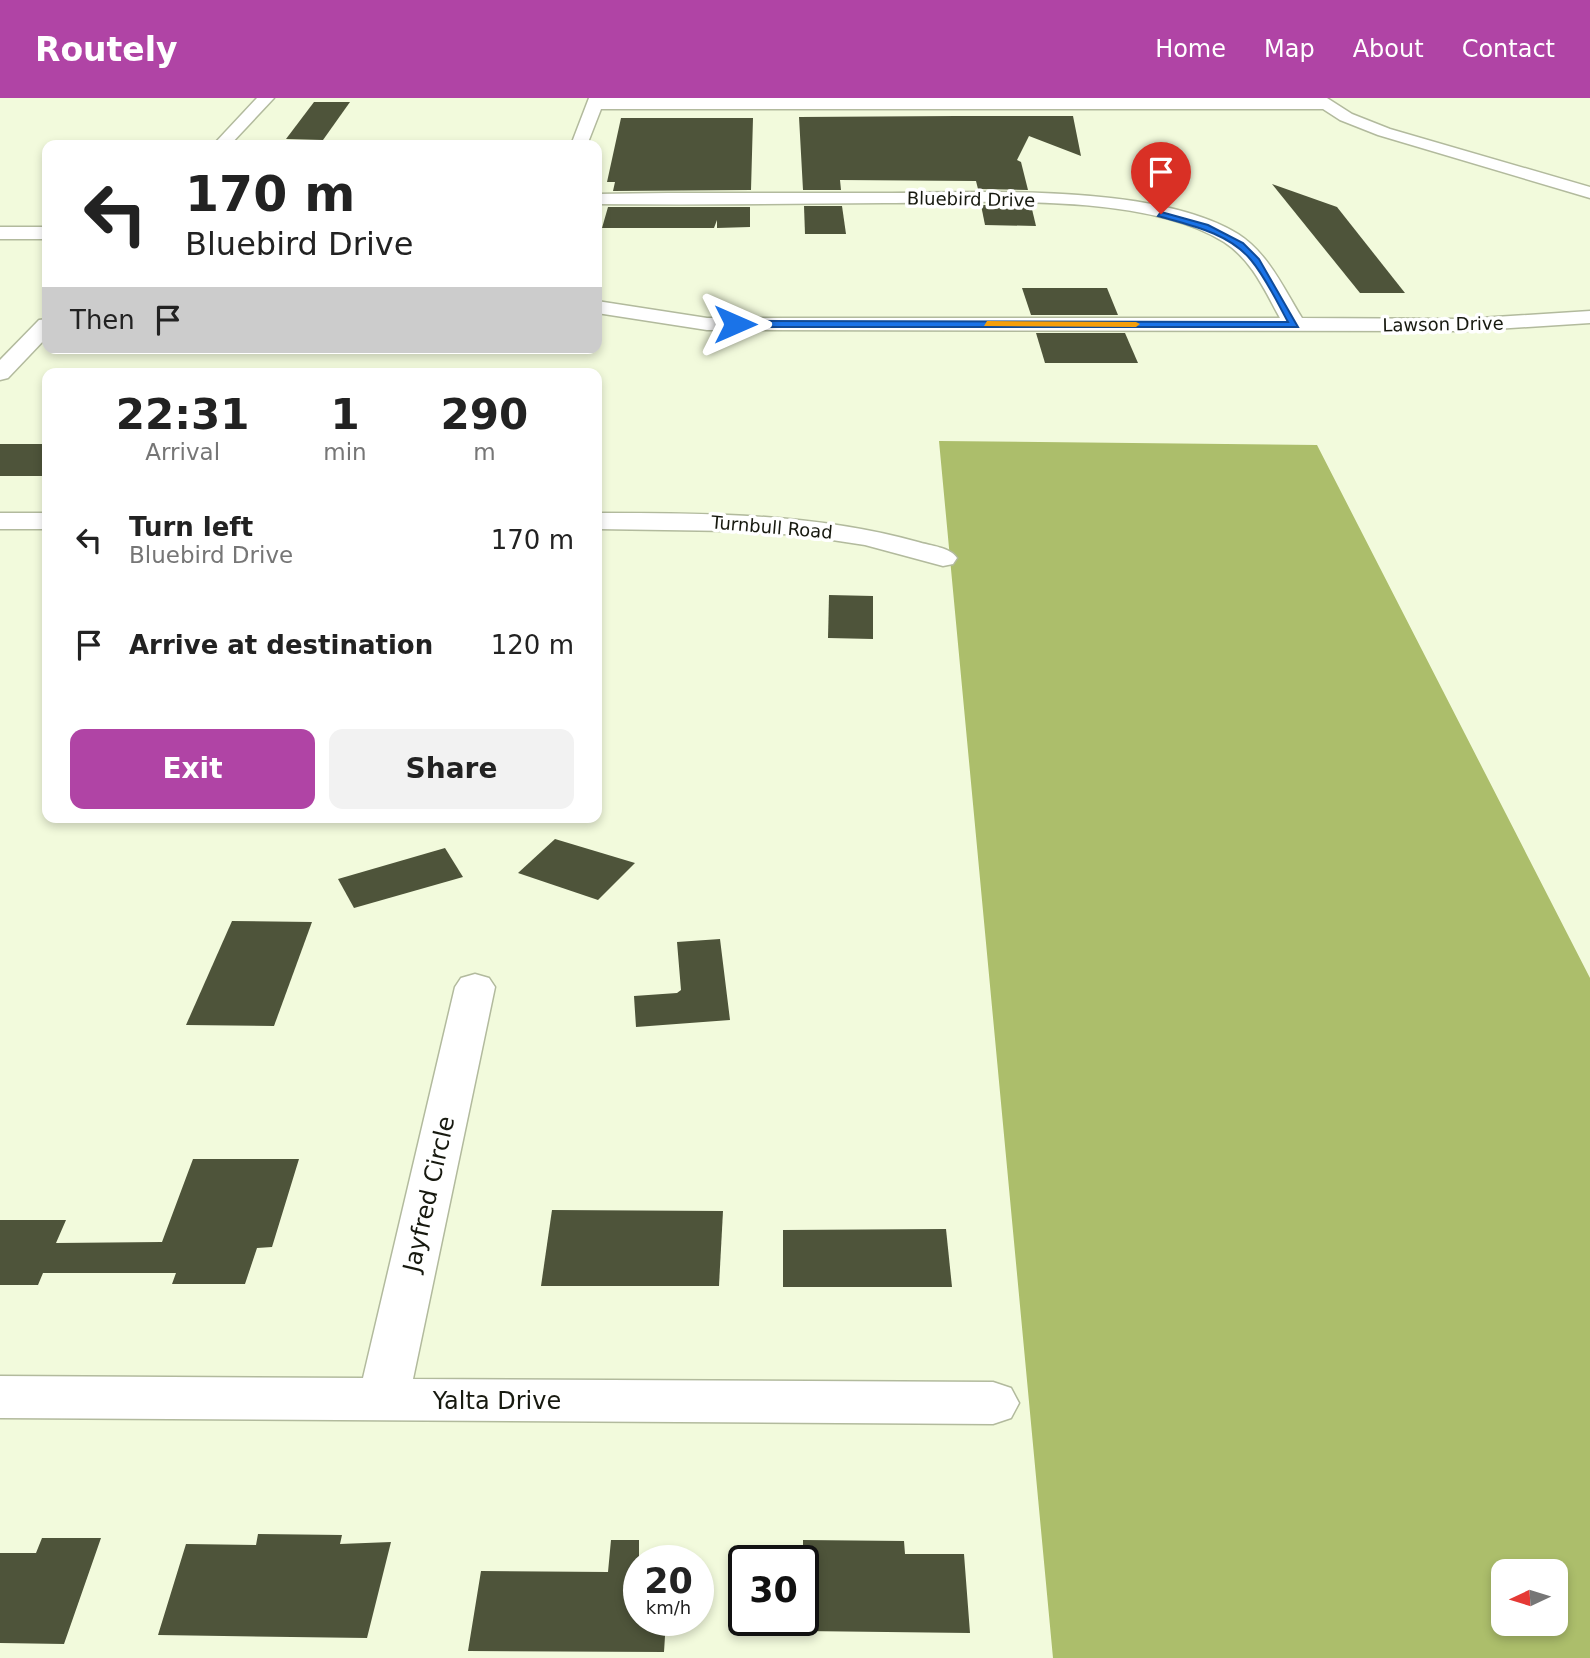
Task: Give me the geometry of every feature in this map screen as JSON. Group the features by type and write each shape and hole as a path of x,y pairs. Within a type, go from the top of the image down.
{"street":[{"path":"226,140 266,98"},
{"path":"581,140 596,101 1320,101 1384,132 1590,193"},
{"name":"Bluebird Drive","path":"602,199 1003,198 1143,211 1205,227 1240,244 1255,259 1295,325"},
{"path":"0,233 42,233"},
{"name":"Lawson Drive","path":"602,308 707,324 1464,325 1590,317"},
{"path":"0,373 42,330"},
{"path":"0,521 42,521"},
{"name":"Turnbull Road","path":"602,521 691,521 783,526 868,538 943,558"},
{"name":"Jayfred Circle","path":"383,1400 475,987"},
{"name":"Yalta Drive","path":"0,1397 993,1403"}],"green space":[{"path":"939,441 1317,445 1590,978 1590,1658 1053,1658"}],"building":[{"path":"314,102 350,102 323,140 286,139"},
{"path":"1073,116 1081,156 1029,136 1017,160 1021,162 1028,190 978,189 976,181 840,180 841,190 803,190 799,117"},
{"path":"621,118 753,118 751,190 613,191 615,182 607,182"},
{"path":"1272,184 1337,207 1405,293 1360,293"},
{"path":"981,205 1031,205 1036,226 985,225"},
{"path":"804,206 842,206 846,234 805,234"},
{"path":"608,207 750,207 750,227 717,228 717,220 714,228 602,228"},
{"path":"1022,288 1107,288 1118,315 1031,315"},
{"path":"1036,333 1125,333 1138,363 1045,363"},
{"path":"0,444 42,444 42,476 0,476"},
{"path":"829,595 873,596 873,639 828,638"},
{"path":"555,839 635,863 598,900 518,873"},
{"path":"445,848 463,877 354,908 338,879"},
{"path":"232,921 312,922 274,1026 186,1025"},
{"path":"720,939 730,1020 636,1027 634,996 677,993 681,990 677,942"},
{"path":"193,1159 299,1159 272,1247 257,1248 245,1284 172,1284 176,1273 43,1273 38,1285 0,1285 0,1220 66,1220 56,1243 162,1242"},
{"path":"552,1210 723,1211 719,1286 541,1286"},
{"path":"946,1229 952,1287 783,1287 783,1230"},
{"path":"258,1534 342,1535 340,1544 391,1542 367,1638 158,1635 186,1544 256,1545"},
{"path":"42,1538 101,1538 64,1644 0,1643 0,1553 36,1553"},
{"path":"611,1540 639,1540 639,1545 623,1545 623,1636 665,1636 664,1652 468,1651 481,1571 608,1572"},
{"path":"803,1540 904,1541 905,1554 964,1554 970,1633 819,1631 819,1545 803,1545"}],"slow traffic":[{"path":"987,324 1136,324"}],"route":[{"path":"735,324 1295,325 1255,259 1240,244 1205,227 1161,214"}]}
